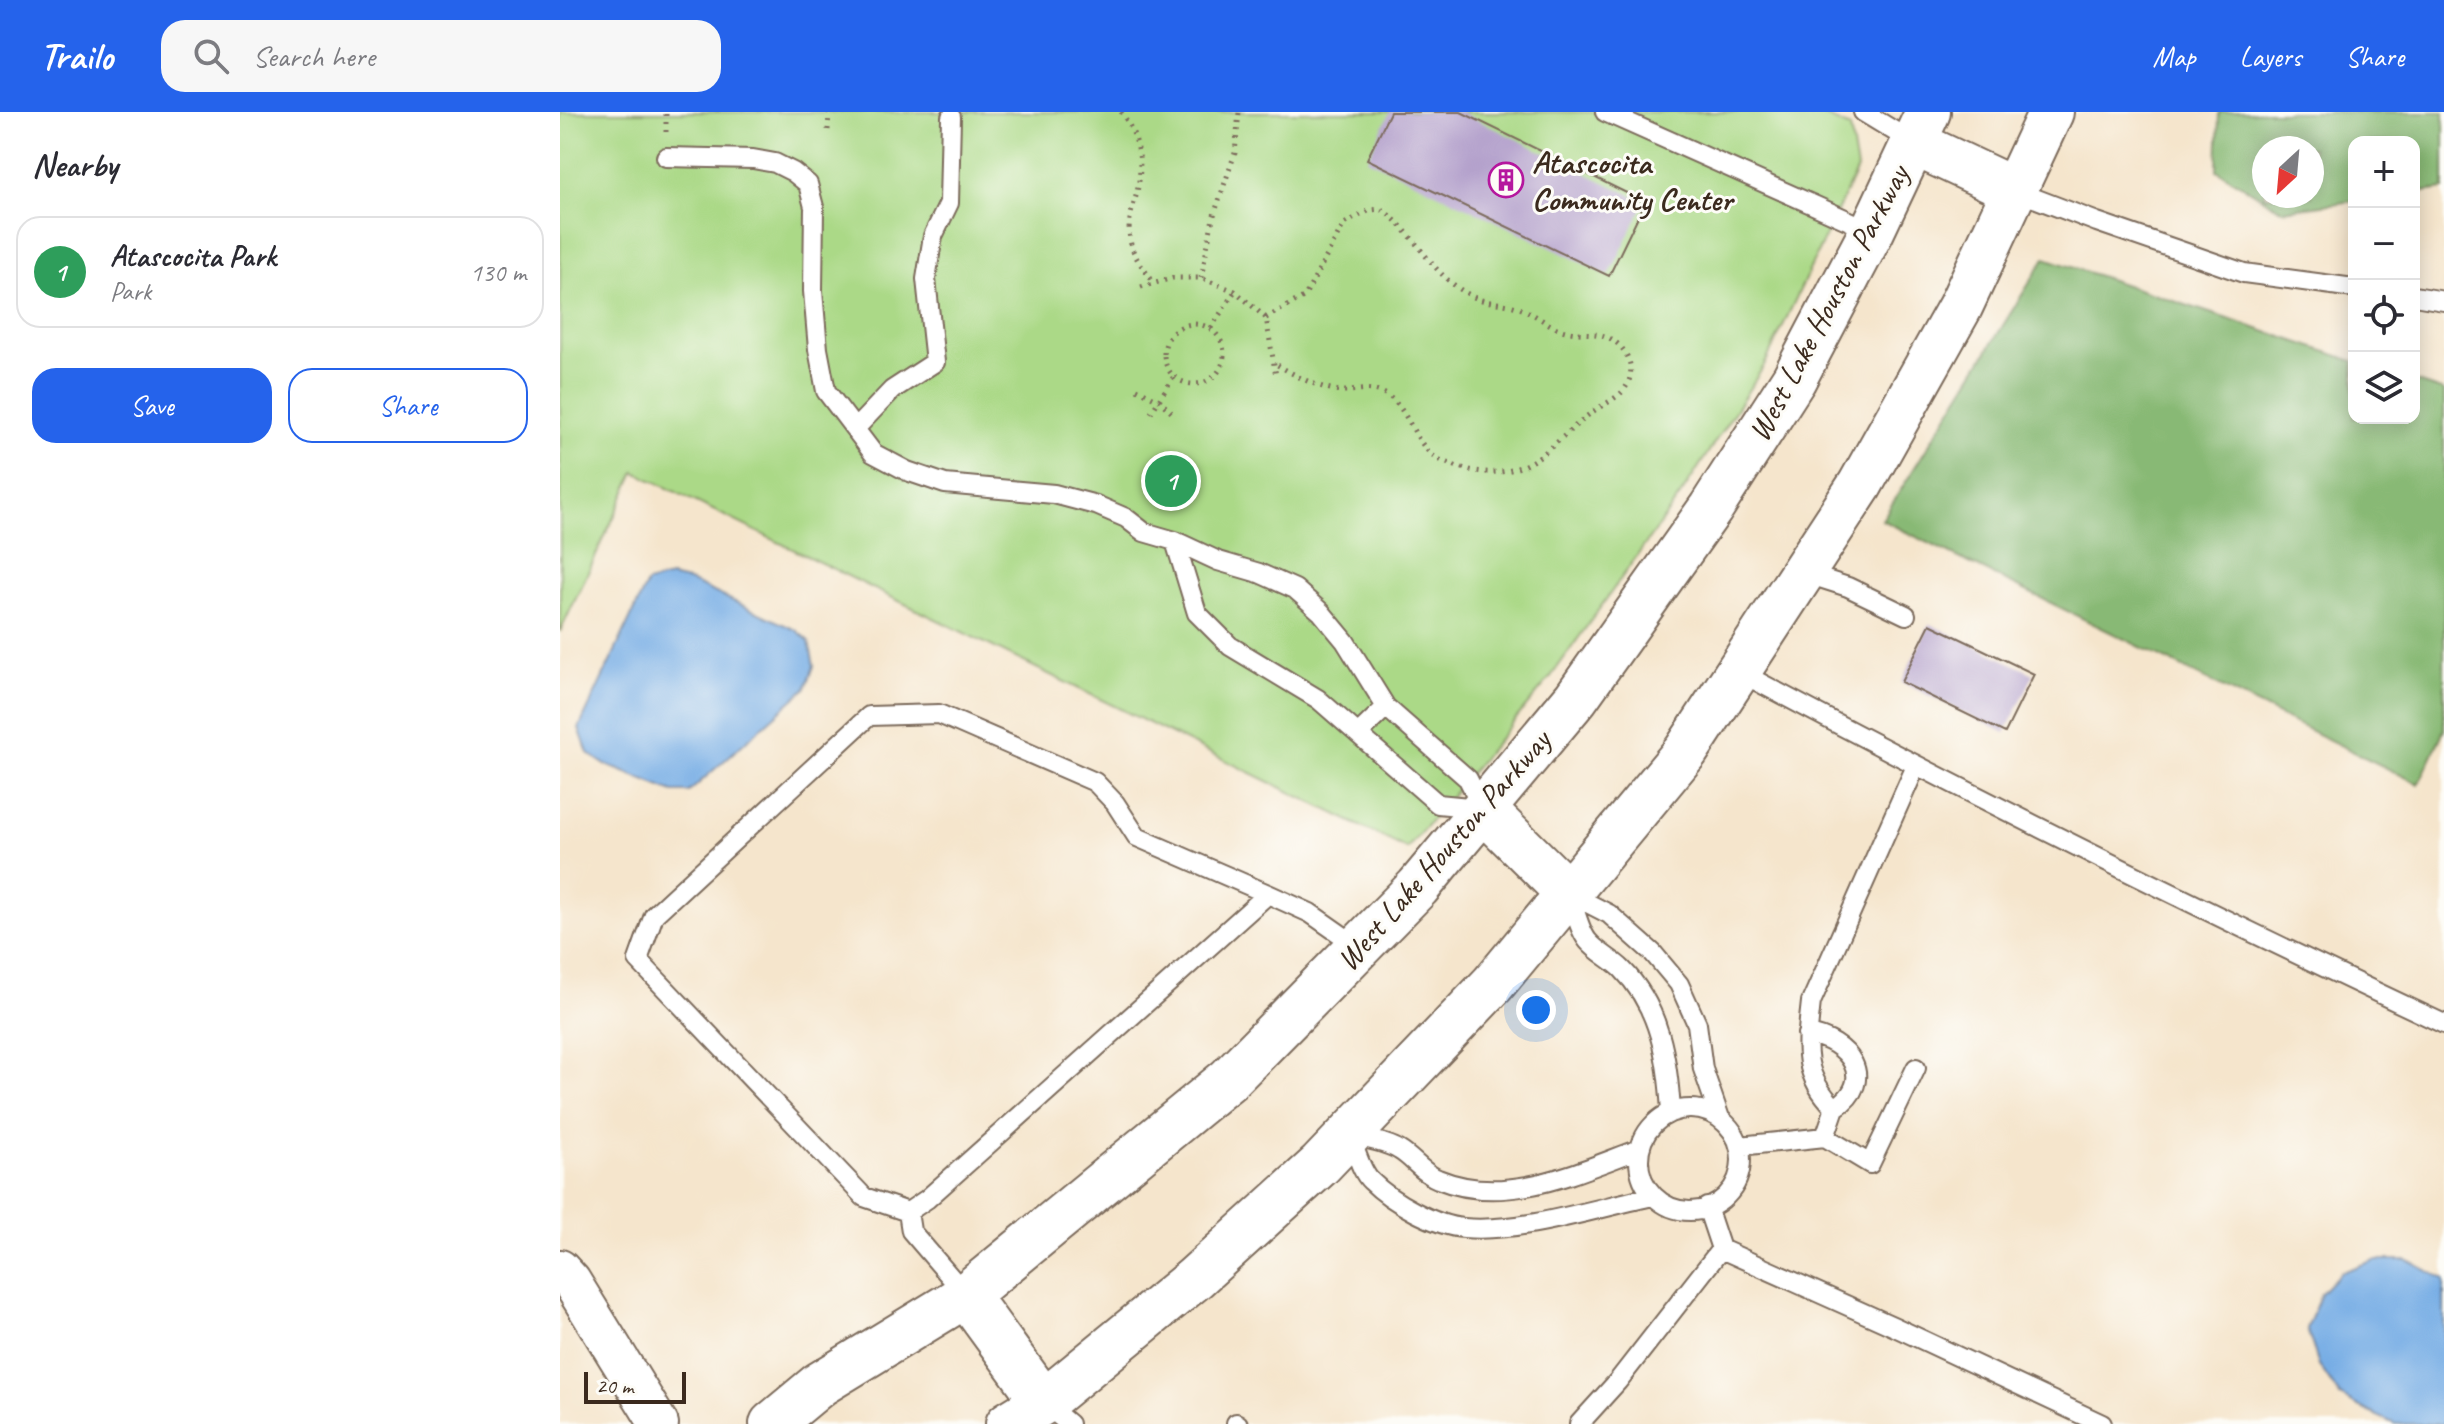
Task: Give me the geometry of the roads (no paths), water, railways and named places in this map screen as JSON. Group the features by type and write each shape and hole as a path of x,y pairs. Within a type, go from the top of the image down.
{"main road":[{"path":"966,1295 1040,1417 1320,1165 1493,984 1686,751 1804,573 1860,485 1954,319 2051,112"},
{"name":"West Lake Houston Parkway","path":"772,1424 820,1384 966,1295 1229,1079 1418,887 1576,698 1711,508 1794,379 1872,231 1921,127"},
{"path":"1921,127 2016,191"},
{"path":"1483,809 1568,893"}],"street":[{"path":"560,1269 571,1281 659,1424"}],"lane":[{"path":"1605,112 1872,231"},
{"path":"1863,112 1921,127"},
{"path":"855,429 892,390 935,362 926,279 933,236 949,203 951,117"},
{"path":"666,157 753,159 775,163 808,184 814,207 814,306 826,391 873,453 907,471 945,484 1054,494 1096,505 1126,518 1144,532 1175,541 1218,561 1259,573 1295,589 1321,612 1345,641 1386,707 1468,779 1483,809"},
{"path":"2016,191 2244,273 2348,287"},
{"path":"2420,297 2444,301"},
{"path":"1175,541 1197,613 1230,646 1318,699 1438,804 1483,809"},
{"path":"1804,573 1848,587 1906,615"},
{"path":"1738,671 1916,766 2205,910 2444,1024"},
{"path":"1358,734 1386,707"},
{"path":"908,1212 864,1197 638,960 654,915 869,716 939,714 1095,782 1115,803 1137,837 1310,913 1360,948"},
{"path":"1835,1108 1819,1092 1812,1077 1807,1034 1811,1002 1916,766"},
{"path":"1568,893 1588,941 1623,969 1651,1007 1663,1042 1671,1112"},
{"path":"1568,893 1609,914 1653,953 1679,984 1697,1024 1703,1069 1720,1118"},
{"path":"908,1212 927,1199 1268,894"},
{"path":"1807,1034 1824,1037 1841,1046 1850,1056 1855,1074 1855,1089 1835,1108 1825,1137"},
{"path":"1740,1146 1825,1137 1870,1164 1916,1068"},
{"path":"1688,1108 1720,1118 1740,1146 1741,1163 1737,1180 1728,1194 1716,1205 1683,1210 1653,1196 1639,1165 1640,1149 1652,1127 1671,1112 1688,1108"},
{"path":"1349,1134 1398,1149 1437,1179 1473,1189 1513,1189 1552,1181 1640,1149"},
{"path":"1349,1134 1369,1180 1438,1223 1464,1228 1512,1226 1653,1196"},
{"path":"1707,1207 1721,1249 2102,1424"},
{"path":"908,1212 911,1231 966,1295"},
{"path":"1579,1424 1618,1381 1721,1249"}],"water":[{"path":"670,577 692,582 796,630 809,641 814,666 806,688 689,792 673,792 604,764 588,753 579,728 647,583"},
{"path":"2375,1260 2407,1260 2444,1279 2444,1424 2395,1424 2369,1412 2340,1396 2319,1365 2307,1329 2321,1293 2341,1272"}],"place":[{"name":"Atascocita Community Center","path":"1506,180"},
{"name":"Atascocita Park","path":"1171,481"}]}
